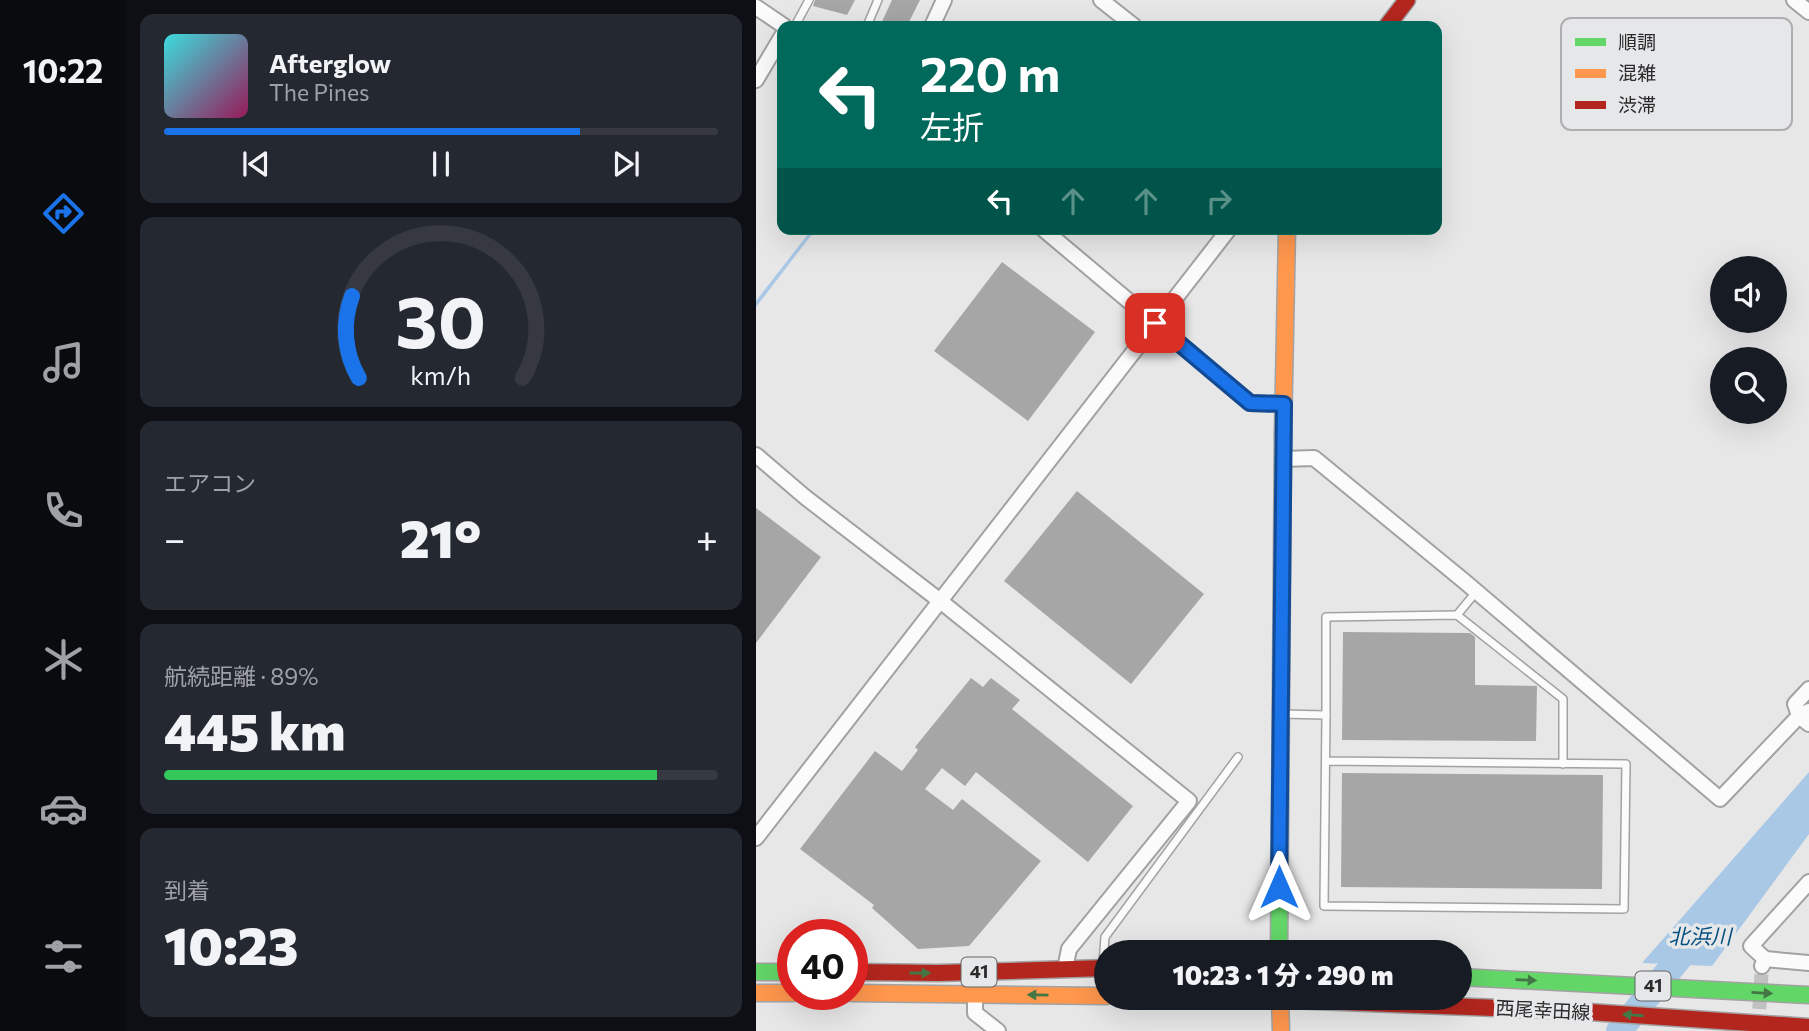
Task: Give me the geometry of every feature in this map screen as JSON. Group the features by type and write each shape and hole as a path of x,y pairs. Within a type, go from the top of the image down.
{"main road":[{"path":"1391,21 1408,0"},
{"path":"1279,940 1287,235"},
{"name":"41","path":"868,972 1094,969"},
{"path":"756,972 777,972"},
{"name":"西尾幸田線","path":"1472,978 1809,995"},
{"path":"756,993 777,993"},
{"name":"41","path":"868,993 1094,996"},
{"name":"西尾幸田線","path":"1472,1006 1809,1027"},
{"path":"1280,1010 1280,1031"}],"street":[{"path":"934,21 944,0"},
{"path":"1101,0 1128,21"},
{"path":"1794,0 1809,12"},
{"path":"756,7 777,21"},
{"path":"756,80 777,44"},
{"path":"1050,235 1250,403 1284,404"},
{"path":"756,838 1224,235"},
{"path":"756,456 1189,802 1069,949 1065,969"},
{"path":"1283,458 1314,458 1720,799 1806,717 1795,704 1809,689"},
{"path":"1809,882 1751,947 1763,962 1809,963"},
{"path":"975,994 975,1013 998,1031"}],"lane":[{"path":"798,21 808,0"},
{"path":"869,21 878,0"},
{"path":"1457,615 1476,592"},
{"path":"1326,761 1563,764 1626,764 1624,909 1324,906 1326,617 1457,615 1563,699 1563,764"},
{"path":"1280,714 1326,715"},
{"path":"1105,940 1238,757"}],"water":[{"path":"807,235 811,235 756,307 756,301"},
{"name":"北浜川","path":"1809,772 1809,834 1712,966 1642,963"}],"building":[{"path":"815,0 855,0 847,15 813,6"},
{"path":"892,0 920,0 910,21 882,21"},
{"path":"1002,262 1095,332 1028,421 934,351"},
{"path":"1077,491 1204,594 1131,684 1004,581"},
{"path":"756,508 821,557 756,643"},
{"path":"1343,632 1470,633 1475,637 1475,685 1537,686 1536,741 1342,740"},
{"path":"971,678 983,687 991,678 1020,700 1012,709 1133,806 1088,862 976,772 965,786 942,768 925,789 953,810 962,799 1041,861 969,946 918,949 872,908 874,905 800,849 875,751 902,771 918,750 915,747"},
{"path":"1342,773 1603,775 1602,889 1341,887"}],"waterway":[{"name":"北浜川","path":"1619,1031 1696,938"}],"tunnel":[{"path":"1758,1030 1762,966"}],"traffic: fast":[{"path":"1279,940 1283,433"},
{"path":"756,972 777,972"},
{"path":"1472,978 1809,995"}],"traffic: slow":[{"path":"1283,433 1287,235"},
{"path":"756,993 777,993"},
{"path":"868,993 1094,996"},
{"path":"1280,1010 1281,1031"}],"traffic: jam":[{"path":"1391,21 1407,0"},
{"path":"868,972 1094,968"},
{"path":"1472,1007 1575,1011 1809,1027"}],"route":[{"path":"1155,323 1250,403 1284,404 1279,887"}]}
